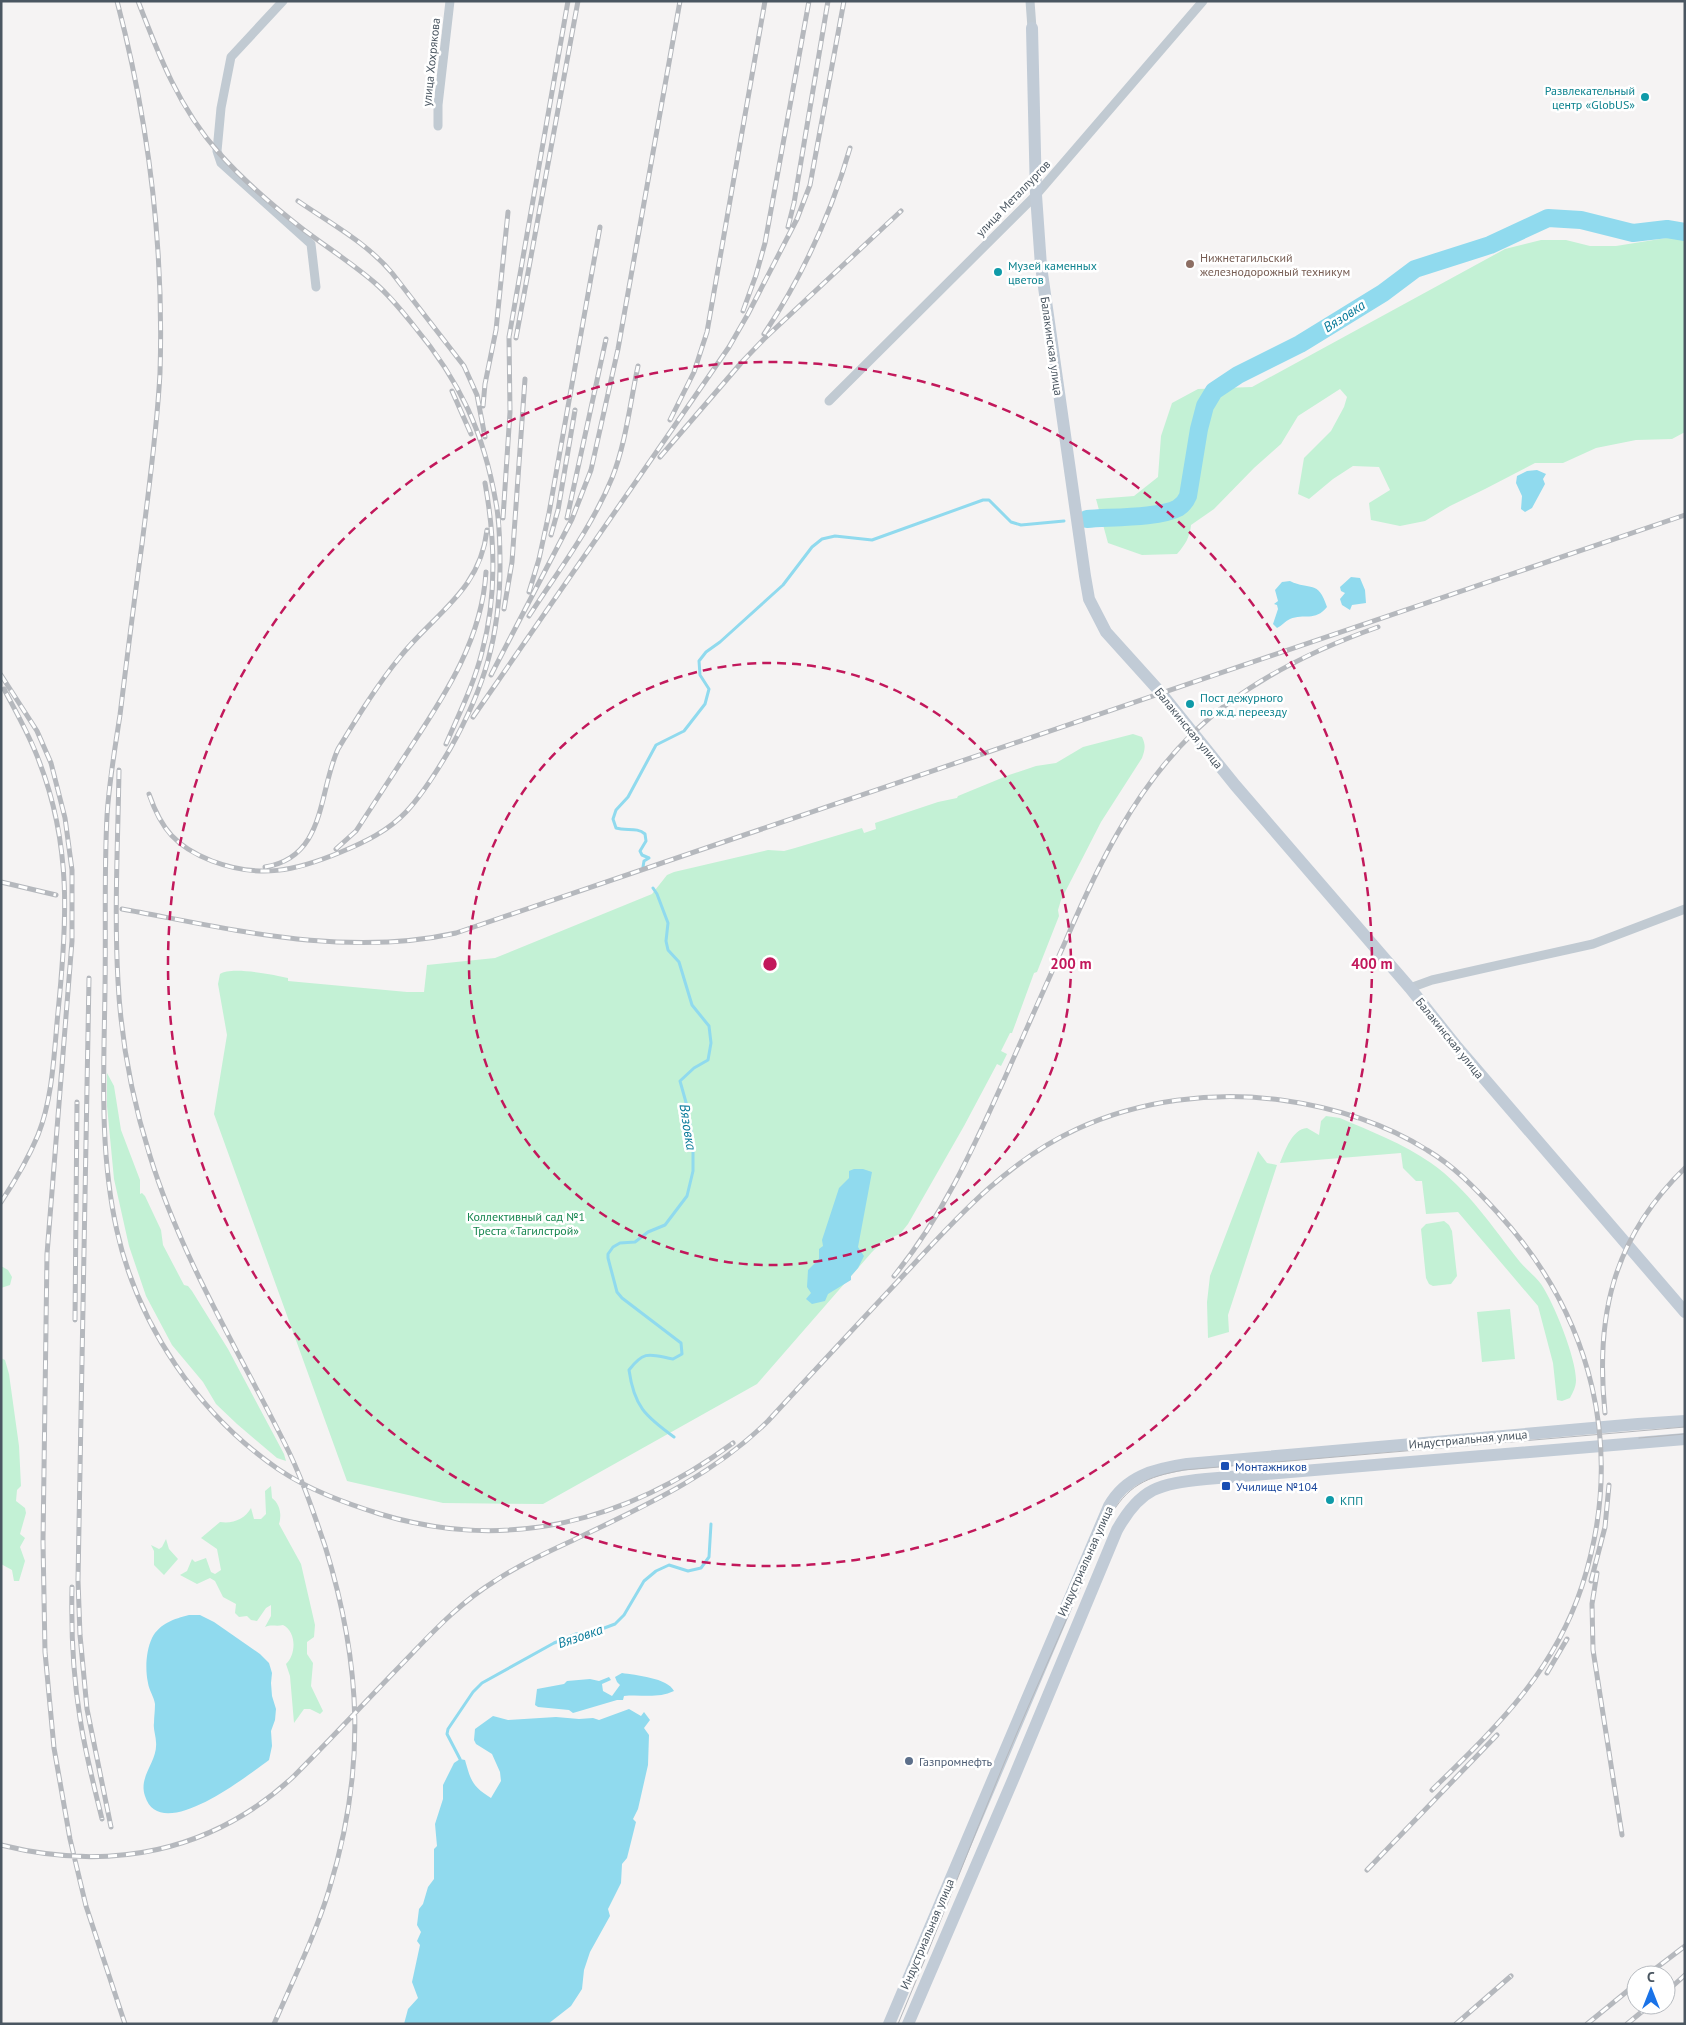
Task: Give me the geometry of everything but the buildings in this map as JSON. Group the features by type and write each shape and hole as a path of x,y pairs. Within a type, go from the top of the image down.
{"main road":[{"name":"Балакинская улица","path":"1032,28 1036,195 1041,266 1084,576 1094,612 1106,632 1161,693 1236,785 1410,988 1456,1047 1685,1312"},
{"name":"Индустриальная улица","path":"888,2024 1109,1506 1124,1485 1149,1472 1186,1464 1685,1421"},
{"name":"Индустриальная улица","path":"908,2024 1117,1530 1130,1508 1143,1496 1175,1483 1206,1479 1685,1439"}],"street":[{"name":"улица Хохрякова","path":"438,126 438,105 450,1"},
{"name":"Балакинская улица","path":"1030,1 1032,28"},
{"name":"улица Металлургов","path":"829,401 1036,195 1203,1"},
{"path":"283,2 231,57 221,108 218,151 221,163 311,244 316,287"},
{"path":"1410,988 1432,980 1593,944 1685,909"}],"green space":[{"path":"1685,235 1685,432 1672,439 1636,440 1596,448 1563,463 1535,463 1450,506 1425,521 1400,526 1371,520 1369,503 1390,490 1379,467 1353,466 1333,479 1309,499 1298,494 1304,458 1331,431 1344,407 1347,397 1340,389 1298,416 1281,444 1254,468 1214,509 1191,525 1187,541 1177,554 1142,555 1108,543 1096,499 1134,496 1158,477 1161,436 1172,403 1198,389 1252,387 1505,249 1541,240 1566,240 1590,246 1616,246"},
{"name":"Коллективный сад №1 Треста «Тагилстрой»","path":"1133,734 1142,737 1145,748 1142,758 1101,822 1061,900 1058,910 1059,916 1037,972 1034,973 1012,1033 1010,1033 1001,1051 1007,1054 1001,1066 997,1064 908,1224 900,1234 883,1241 872,1252 757,1384 543,1504 443,1503 347,1481 214,1114 227,1035 218,984 220,974 243,971 288,978 288,981 424,992 427,965 495,958 652,894 667,875 674,872 768,850 784,851 862,828 864,833 876,829 875,823 938,802 957,798 1009,775 1036,766 1056,763 1083,747"},
{"path":"107,1073 114,1086 121,1130 140,1180 140,1194 142,1193 145,1196 161,1230 163,1245 184,1285 188,1286 192,1291 228,1349 286,1461 277,1458 216,1404 203,1382 172,1345 146,1296 129,1246 114,1179 107,1106"},
{"path":"1326,1116 1340,1118 1410,1150 1444,1173 1468,1197 1520,1262 1541,1284 1552,1304 1568,1345 1575,1370 1576,1380 1570,1398 1562,1401 1557,1400 1553,1363 1538,1306 1458,1212 1426,1214 1422,1181 1416,1181 1403,1168 1401,1153 1280,1163 1293,1136 1302,1129 1307,1128 1319,1135 1321,1121"},
{"path":"1258,1151 1267,1163 1277,1165 1228,1315 1229,1332 1208,1338 1207,1302 1210,1276"},
{"path":"1444,1221 1452,1231 1457,1276 1451,1284 1433,1286 1429,1284 1426,1278 1421,1229 1426,1224"},
{"path":"1,1266 8,1270 12,1277 10,1285 1,1288"},
{"path":"1510,1309 1515,1359 1482,1362 1477,1312"},
{"path":"1,1358 5,1360 9,1374 19,1446 21,1486 17,1490 16,1501 25,1508 26,1513 20,1534 25,1538 20,1547 25,1561 19,1581 14,1581 12,1570 1,1564"},
{"path":"271,1486 272,1498 280,1510 279,1524 301,1564 315,1625 314,1637 307,1642 307,1654 313,1663 311,1686 323,1711 320,1714 310,1709 304,1709 294,1723 290,1676 286,1664 292,1655 293,1638 288,1628 283,1625 265,1627 271,1616 271,1605 266,1608 257,1621 251,1620 247,1616 239,1617 235,1613 236,1604 223,1597 215,1581 210,1578 197,1584 180,1575 187,1571 192,1559 195,1562 206,1558 211,1572 215,1574 221,1570 217,1549 201,1538 220,1522 238,1520 251,1508 254,1519 261,1519 266,1514 265,1491"},
{"path":"166,1539 169,1549 178,1559 164,1575 154,1565 154,1551 151,1545 159,1549"}],"water":[{"path":"1537,470 1546,474 1543,479 1545,484 1532,508 1525,512 1521,509 1522,496 1516,483 1517,476 1527,471"},
{"path":"1351,577 1360,578 1365,590 1366,603 1352,605 1350,610 1342,605 1340,599 1345,593 1341,591 1340,587"},
{"path":"1290,581 1317,589 1324,598 1327,607 1323,612 1314,616 1290,619 1277,628 1273,624 1278,609 1277,605 1274,604 1278,601 1275,590 1282,582"},
{"path":"854,1169 872,1172 858,1247 864,1256 858,1268 851,1276 851,1280 828,1294 825,1301 812,1304 806,1299 811,1293 807,1287 808,1270 819,1259 819,1249 823,1246 822,1240 839,1188 849,1178 849,1171"},
{"path":"189,1615 200,1615 214,1622 260,1654 269,1663 272,1673 272,1696 276,1709 275,1720 271,1731 272,1746 269,1760 224,1791 204,1802 185,1810 168,1813 154,1809 145,1796 144,1789 146,1775 156,1749 155,1704 148,1683 147,1672 148,1649 155,1633 163,1625"},
{"path":"622,1673 658,1680 671,1687 674,1691 655,1696 624,1696 623,1700 617,1700 573,1713 569,1710 538,1707 535,1705 537,1689 564,1684 567,1681 590,1679 599,1681 609,1677 611,1680 602,1684 603,1691 612,1696 620,1685 615,1677"},
{"path":"629,1709 641,1716 644,1712 650,1720 644,1728 649,1735 648,1765 638,1809 633,1819 636,1822 627,1858 622,1864 621,1883 608,1909 610,1916 590,1952 584,1970 582,1989 571,2006 548,2024 404,2024 408,2009 418,1998 412,1982 420,1945 417,1941 421,1932 417,1925 419,1909 423,1904 428,1887 434,1879 434,1849 437,1846 435,1824 443,1799 443,1785 454,1763 460,1759 465,1760 476,1786 491,1798 501,1781 500,1772 492,1754 476,1744 474,1740 475,1729 493,1716 508,1720 556,1717 593,1718 599,1720"}],"waterway":[{"name":"Вязовка","path":"1087,519 1159,514 1180,507 1188,496 1199,429 1205,406 1214,391 1238,375 1300,344 1383,293 1415,269 1490,245 1548,218 1581,220 1633,233 1667,229 1685,232"},
{"path":"643,867 644,861 649,858 642,855 640,851 646,841 645,834 635,830 616,828 613,819 616,810 628,797 656,745 684,731 705,704 709,689 700,675 699,661 706,652 720,642 783,585 812,547 822,539 835,536 872,540 983,500 989,500 1011,522 1021,525 1064,521"},
{"name":"Вязовка","path":"653,888 668,923 666,941 668,950 679,962 692,1005 709,1026 711,1043 708,1060 694,1068 680,1081 687,1106 693,1143 693,1171 687,1196 665,1225 648,1232 635,1242 620,1243 613,1247 608,1254 608,1258 617,1292 622,1298 681,1343 682,1354 673,1359 654,1355 644,1356 629,1370 634,1393 642,1409 655,1423 674,1437"},
{"name":"Вязовка","path":"460,1759 447,1734 448,1729 473,1692 482,1683 554,1643 576,1634 599,1630 615,1624 624,1615 644,1581 656,1571 669,1565 688,1571 701,1568 709,1557 711,1524"}],"tram line":[{"path":"898,2024 1005,1761 1108,1520 1123,1498 1139,1484 1159,1476 1184,1470 1685,1427"},
{"path":"1639,1438 1685,1434"}],"railway":[{"path":"117,1 138,93 146,139 157,232 161,326 160,373 155,437 112,765 107,816 106,859 104,1110 107,1171 117,1231 127,1266 140,1300 156,1333 175,1365 222,1422 249,1447 290,1477 315,1490 380,1514 428,1525 474,1530 520,1529 565,1522 608,1510 651,1492 693,1470 733,1443"},
{"path":"138,1 162,61 181,100 192,118 219,153 281,212 358,269 380,288 396,304 445,367 468,409 485,454 497,511 500,551 499,592 493,639 488,661 472,705 450,749 424,790 406,812 384,830 350,848 308,864 277,870 246,870 229,867 199,856 179,843 165,827 149,794"},
{"path":"503,518 510,412 509,337 568,1"},
{"path":"516,338 578,1"},
{"path":"491,675 572,519 591,470 618,349 680,1"},
{"path":"670,420 694,372 707,332 765,1"},
{"path":"743,311 765,243 809,1"},
{"path":"788,227 794,203 828,1"},
{"path":"473,717 729,347 748,314 797,219 810,185 844,1"},
{"path":"764,334 803,268 834,197 850,148"},
{"path":"298,201 360,243 392,273 464,366 477,395 485,437"},
{"path":"660,457 764,339 901,211"},
{"path":"483,406 485,384 496,330 508,212"},
{"path":"529,592 539,559 549,513 600,227"},
{"path":"567,518 606,339"},
{"path":"529,616 574,549 604,497 617,465 638,366"},
{"path":"504,609 512,562 525,379"},
{"path":"452,391 471,434"},
{"path":"551,535 558,510 575,410"},
{"path":"446,744 475,676 487,631 493,568 491,525 485,483"},
{"path":"122,909 246,932 330,942 372,943 414,940 456,933 1685,515"},
{"path":"265,867 285,861 299,851 310,837 317,821 338,749 392,668 414,641 466,585 483,551 487,530"},
{"path":"336,849 356,831 450,684 461,663 478,619 486,572"},
{"path":"894,1276 927,1230 955,1183 991,1108 1091,884 1119,830 1153,779 1193,733 1213,715 1256,684 1303,658 1378,627"},
{"path":"1,675 37,731 51,763 65,818 72,870 72,941 47,1254 43,1542 45,1652 54,1748 70,1839 86,1906 125,2024"},
{"path":"1,1202 30,1153 47,1106 54,1059 65,916 62,854 50,793 31,742 4,689"},
{"path":"119,770 116,902 119,1003 128,1069 138,1113 150,1156 177,1230 211,1302 290,1455 306,1493 325,1546 337,1590 352,1675 355,1718 354,1760 341,1846 317,1924 274,2024"},
{"path":"1,882 56,895"},
{"path":"89,978 78,1580 80,1635 87,1709 111,1827"},
{"path":"1,1845 41,1853 81,1856 120,1855 157,1850 194,1839 229,1823 262,1802 294,1776 435,1630 469,1599 505,1574 656,1500 726,1457 747,1440 768,1421 960,1215 1026,1158 1077,1129 1126,1111 1177,1100 1229,1097 1281,1100 1338,1112 1375,1124 1410,1140 1437,1156 1481,1195 1530,1252 1557,1295 1578,1340 1592,1387 1600,1435 1601,1485 1595,1535 1582,1586 1570,1617 1539,1673 1520,1697 1500,1721 1432,1790"},
{"path":"75,1320 77,1102"},
{"path":"1605,1413 1603,1344 1607,1311 1614,1280 1625,1251 1641,1222 1660,1195 1685,1168"},
{"path":"1591,1581 1605,1527 1609,1485"},
{"path":"1597,1573 1592,1604 1593,1650 1622,1835"},
{"path":"72,1587 73,1653 78,1702 87,1756 102,1819"},
{"path":"1547,1673 1567,1639"},
{"path":"1367,1870 1497,1735"},
{"path":"1660,1965 1685,1946"},
{"path":"1676,1983 1685,1975"},
{"path":"1456,2024 1511,1976"},
{"path":"1587,2024 1626,1992"},
{"path":"1627,2024 1638,2015"}],"place":[{"name":"Развлекательный центр «GlobUS»","path":"1645,97"},
{"name":"Нижнетагильский железнодорожный техникум","path":"1190,264"},
{"name":"Музей каменных цветов","path":"998,272"},
{"name":"Пост дежурного по ж.д. переезду","path":"1190,704"},
{"name":"Монтажников","path":"1225,1466"},
{"name":"Училище №104","path":"1226,1486"},
{"name":"КПП","path":"1330,1500"},
{"name":"Газпромнефть","path":"909,1761"}]}
